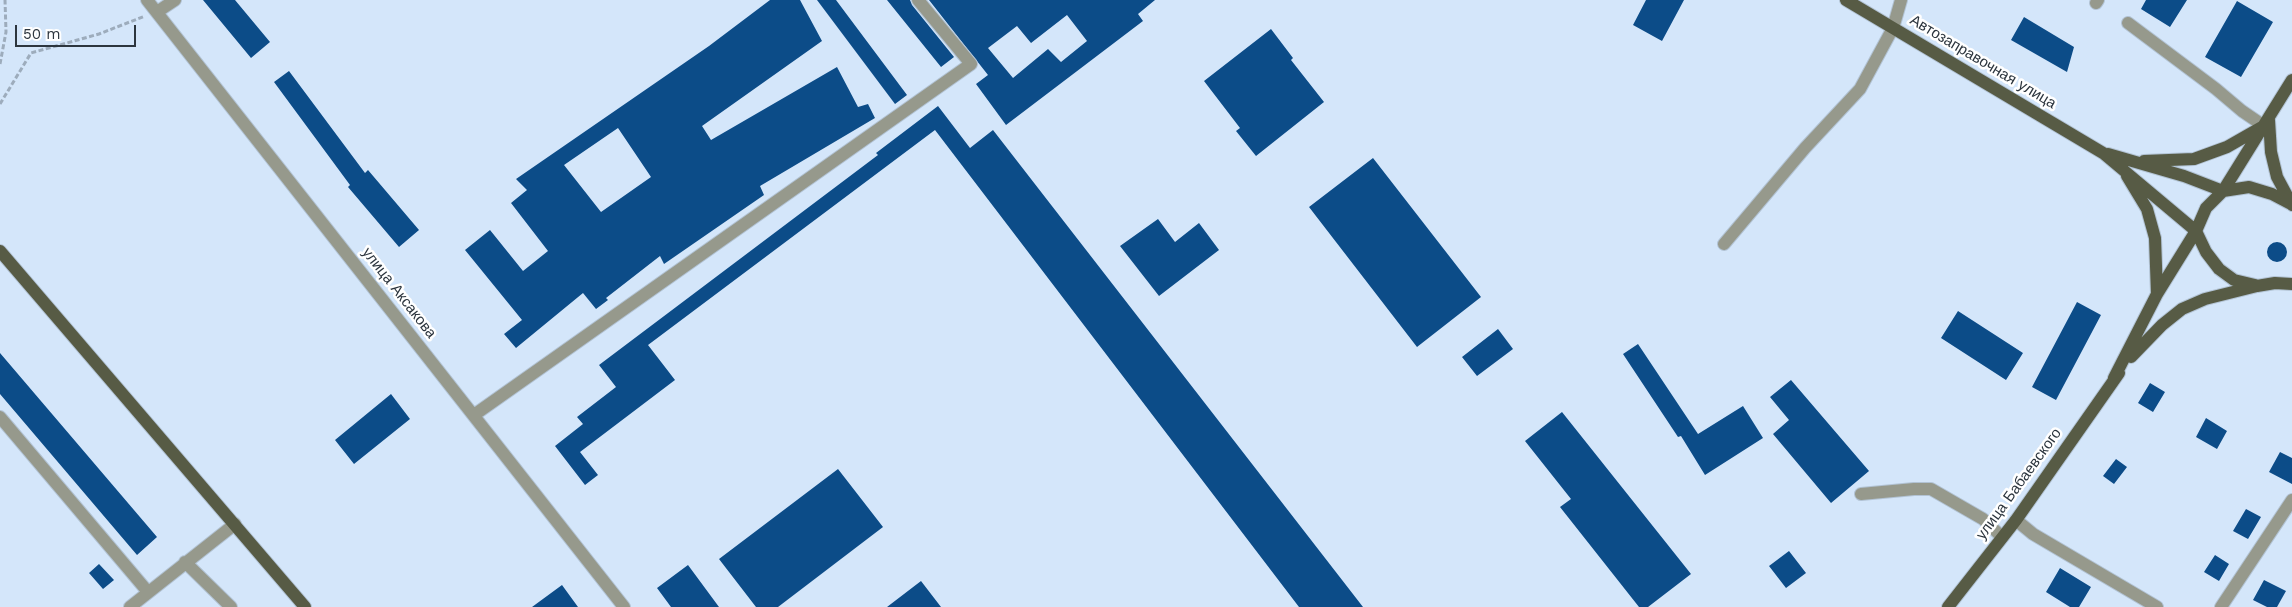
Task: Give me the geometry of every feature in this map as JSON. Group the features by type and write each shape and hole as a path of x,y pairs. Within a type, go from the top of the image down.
{"main road":[{"name":"Автозаправочная улица","path":"1846,0 2104,153"},
{"path":"2114,378 2157,294 2196,231 2206,208 2223,191 2292,80"},
{"path":"2134,162 2194,158 2227,147 2267,123"},
{"path":"2267,123 2277,178 2292,205"},
{"path":"2104,153 2184,176 2223,191 2249,187 2272,194 2292,205"},
{"path":"2104,153 2196,231 2206,252 2219,269 2234,280 2257,286"},
{"path":"2121,168 2147,209 2154,238 2157,294"},
{"path":"0,251 305,607"},
{"path":"2275,283 2292,272"},
{"path":"2114,378 2142,344 2182,309 2204,299 2257,286 2275,283 2292,284"},
{"name":"улица Бабаевского","path":"1948,607 2016,520 2114,378"}],"street":[{"name":"улица Аксакова","path":"147,0 624,607"},
{"path":"157,12 175,0"},
{"path":"474,415 971,64 918,0"},
{"path":"1724,244 1805,148 1860,89 1893,28 1901,0"},
{"path":"2128,23 2216,89 2242,111 2267,123"},
{"path":"1,420 148,592"},
{"path":"1861,494 1914,488 1931,489 1983,519 2002,537"},
{"path":"2221,607 2292,500"},
{"path":"2016,520 2033,534 2157,607"},
{"path":"130,607 235,524"},
{"path":"186,562 231,607"}],"path":[{"path":"0,64 6,32 5,0"},
{"path":"0,104 30,53 99,34 157,12"}],"building":[{"path":"203,0 235,0 270,42 251,58"},
{"path":"770,0 800,0 822,41 702,126 711,140 837,67 858,107 868,104 875,118 760,186 764,195 664,264 660,256 606,298 608,300 596,309 583,293 516,348 504,334 522,320 465,250 490,230 523,271 548,251 511,203 527,190 516,179 709,46","holes":["618,128 651,177 601,212 564,165"]},
{"path":"817,0 836,0 907,95 895,104"},
{"path":"887,0 910,0 954,57 941,67"},
{"path":"929,0 1155,0 1138,14 1143,21 1006,125 976,84 988,75","holes":["1067,15 1087,41 1061,62 1048,49 1013,78 988,48 1017,26 1031,43"]},
{"path":"1646,0 1684,0 1662,41 1633,25"},
{"path":"2146,0 2187,0 2170,27 2141,9"},
{"path":"2237,1 2273,22 2241,77 2205,57"},
{"path":"2024,17 2074,47 2067,72 2011,40"},
{"path":"1271,29 1293,58 1291,60 1324,102 1256,156 1236,131 1240,128 1204,81"},
{"path":"289,71 365,173 368,170 419,230 399,247 348,187 350,185 274,82"},
{"path":"938,106 970,148 993,130 1363,607 1299,607 935,130 648,345 675,380 580,452 598,475 585,485 555,446 583,424 577,417 616,387 599,365 878,155 876,153"},
{"path":"1373,158 1481,297 1417,347 1309,207"},
{"path":"1158,219 1175,242 1199,223 1219,250 1159,296 1120,246"},
{"path":"2277,242 2284,245 2287,252 2284,259 2277,262 2270,259 2267,252 2270,245"},
{"path":"2077,302 2101,315 2056,400 2032,387"},
{"path":"1958,311 2023,353 2006,380 1941,338"},
{"path":"1498,329 1513,349 1477,376 1462,357"},
{"path":"1638,344 1698,434 1743,406 1763,438 1705,475 1681,436 1678,437 1623,354"},
{"path":"0,353 157,537 137,555 0,394"},
{"path":"1791,380 1869,471 1831,503 1773,434 1789,420 1770,397"},
{"path":"2150,383 2165,392 2153,412 2138,403"},
{"path":"391,394 410,419 354,464 335,440"},
{"path":"1562,412 1691,574 1648,607 1639,607 1560,507 1571,499 1525,441"},
{"path":"2206,418 2227,431 2217,449 2196,437"},
{"path":"2280,452 2292,458 2292,484 2269,472"},
{"path":"2116,459 2127,467 2114,484 2103,476"},
{"path":"838,469 883,527 778,607 756,607 719,559"},
{"path":"2246,509 2261,517 2248,539 2233,531"},
{"path":"1789,551 1806,573 1786,588 1769,566"},
{"path":"2215,555 2229,564 2219,581 2204,572"},
{"path":"99,564 114,580 103,589 89,573"},
{"path":"688,565 719,607 671,607 657,588"},
{"path":"2060,568 2091,587 2079,607 2070,607 2046,592"},
{"path":"2264,580 2286,591 2277,607 2267,607 2253,600"},
{"path":"921,581 941,607 887,607"},
{"path":"562,585 578,607 532,607"}]}
